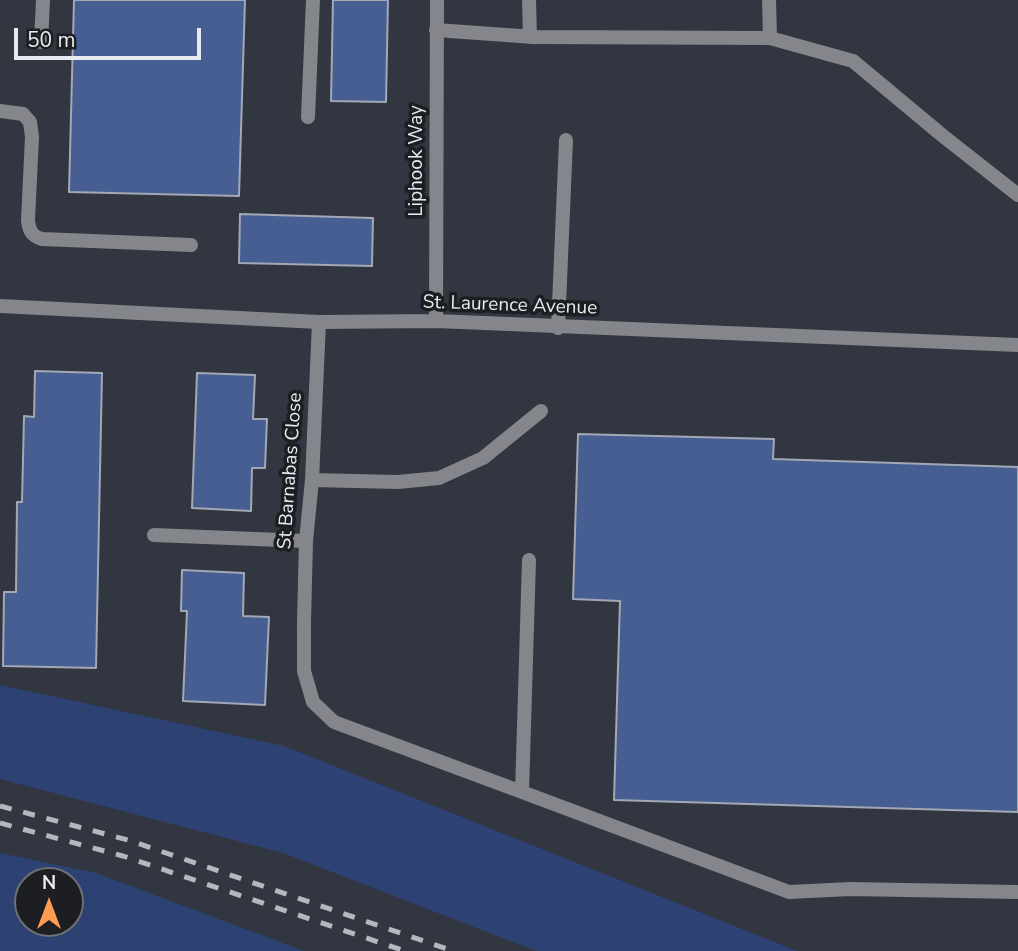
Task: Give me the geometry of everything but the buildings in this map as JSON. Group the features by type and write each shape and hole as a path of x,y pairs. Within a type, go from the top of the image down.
{"street":[{"path":"41,42 43,0"},
{"path":"308,117 313,0"},
{"name":"Liphook Way","path":"436,321 437,0"},
{"path":"529,0 530,37"},
{"path":"769,0 770,38"},
{"path":"436,30 530,37 770,38 853,61 1018,195"},
{"path":"0,111 23,114 30,122 32,137 28,220 29,230 34,237 191,245"},
{"path":"558,328 566,140"},
{"name":"St. Laurence Avenue","path":"0,306 319,322 436,321 1018,345"},
{"name":"St Barnabas Close","path":"319,322 312,480 306,541 304,671 313,702 334,722 789,892 850,889 1018,892"},
{"path":"312,480 398,482 439,478 483,458 541,411"},
{"path":"154,535 306,541"},
{"path":"522,792 528,560"}],"shaded area":[{"path":"0,685 284,746 797,951 536,951 283,853 0,779"},
{"path":"0,853 67,867 14,867 14,937 84,937 84,870 304,951 0,951"}],"railway":[{"path":"0,806 128,840 453,951"},
{"path":"0,823 123,856 405,951"}]}
